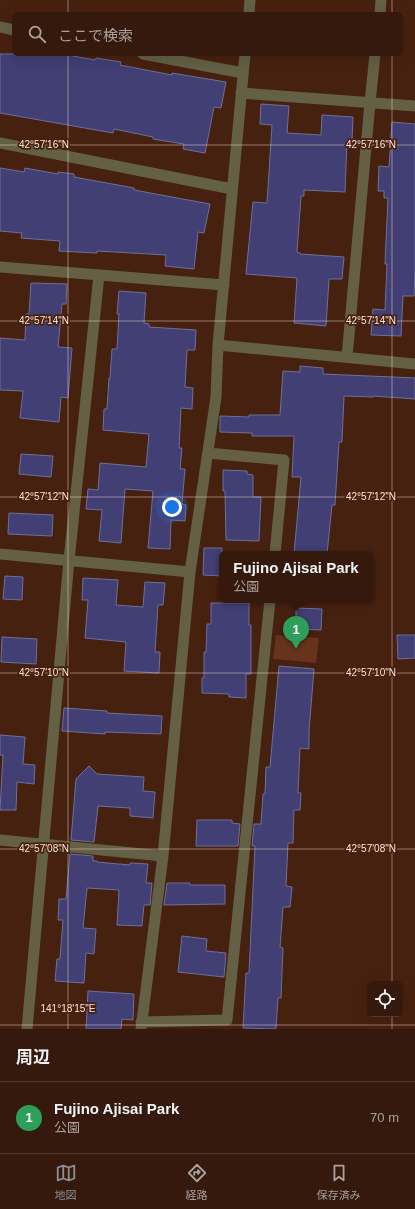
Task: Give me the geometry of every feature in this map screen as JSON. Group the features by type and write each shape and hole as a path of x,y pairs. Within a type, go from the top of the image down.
{"street":[{"path":"249,12 250,0"},
{"path":"380,12 381,0"},
{"path":"0,27 12,30"},
{"path":"154,56 243,73"},
{"path":"245,56 218,345 216,398 190,572 163,856 141,1026 227,1020 270,603"},
{"path":"348,357 375,56"},
{"path":"241,93 415,106"},
{"path":"0,143 232,189"},
{"path":"0,267 224,285"},
{"path":"27,1029 70,560 99,275"},
{"path":"218,345 415,364"},
{"path":"208,453 284,460 274,551"},
{"path":"0,554 190,572"},
{"path":"0,840 163,856"}],"shaded area":[{"path":"276,635 319,638 316,663 273,659"}],"building":[{"path":"0,54 12,54 12,56 73,56 95,60 96,58 121,62 120,65 172,75 172,73 226,82 221,108 214,107 205,153 183,149 184,144 153,139 153,137 114,129 113,133 0,113"},
{"path":"261,104 289,106 287,133 321,135 322,115 353,117 352,142 347,141 345,192 304,190 304,196 301,196 297,252 300,254 344,257 342,279 329,279 326,326 294,323 297,278 246,274 253,202 267,203 272,125 260,124"},
{"path":"392,122 415,124 414,296 403,296 401,336 371,335 373,309 385,310 387,264 385,264 388,198 384,198 384,191 378,191 379,166 389,167"},
{"path":"0,168 24,172 25,168 58,174 58,172 74,174 74,177 210,204 204,233 198,232 194,269 165,266 166,255 97,251 97,253 59,251 60,241 21,238 22,233 0,231"},
{"path":"31,283 67,284 66,304 62,304 58,347 72,348 68,398 61,397 59,422 20,418 23,391 0,390 0,338 25,340 26,314 29,314"},
{"path":"119,291 146,293 144,323 149,324 149,327 196,330 195,350 187,350 185,387 193,388 192,409 181,408 179,448 182,448 180,469 185,469 182,504 186,505 185,521 171,520 170,549 148,548 153,491 125,489 121,543 99,541 102,510 86,509 88,489 98,490 100,463 146,467 149,434 103,430 104,409 107,409 112,349 117,349 119,314 117,314"},
{"path":"300,366 323,368 323,374 415,378 415,399 373,396 344,396 342,442 339,442 335,505 332,505 327,551 294,551 301,477 292,477 294,436 252,436 252,433 220,432 220,416 249,417 249,415 280,415 283,371 300,372"},
{"path":"21,454 53,456 51,477 19,474"},
{"path":"223,470 247,471 247,474 253,475 253,497 261,497 259,541 226,540"},
{"path":"9,513 53,515 52,536 8,534"},
{"path":"204,548 222,548 222,551 219,551 219,576 203,575"},
{"path":"5,576 23,577 22,600 3,599"},
{"path":"83,578 118,580 116,605 143,607 145,582 165,583 163,605 158,605 155,652 160,652 159,673 124,671 126,642 85,638 88,600 82,600"},
{"path":"211,603 249,603 249,625 251,625 251,674 246,674 246,698 229,697 229,694 202,693 207,624 211,624"},
{"path":"296,608 322,609 321,630 296,629"},
{"path":"397,635 415,635 415,658 398,659"},
{"path":"2,637 37,639 36,664 1,662"},
{"path":"279,666 314,669 309,749 300,748 298,793 301,793 300,810 294,810 293,843 288,843 286,886 292,887 290,907 283,907 280,947 283,948 281,998 278,998 276,1029 243,1028 246,973 249,973 255,846 252,846 254,824 261,824 263,794 265,794 266,767 270,767"},
{"path":"64,708 107,711 107,713 162,716 161,734 105,732 105,734 62,731"},
{"path":"0,735 25,737 23,764 35,765 34,784 17,782 16,810 0,810 3,755 0,755"},
{"path":"89,766 97,774 144,777 143,791 155,792 153,818 130,816 130,808 98,806 94,842 71,840 76,779"},
{"path":"197,820 232,820 232,823 240,824 238,846 196,846"},
{"path":"70,854 93,856 93,861 97,862 130,865 130,863 148,864 146,883 152,883 150,905 144,905 142,926 117,925 119,890 87,888 83,928 96,929 94,954 86,953 84,983 55,981 57,959 60,959 63,920 58,920 59,899 66,899"},
{"path":"167,883 190,883 190,885 225,885 225,904 164,905"},
{"path":"182,936 207,939 206,951 226,953 224,977 178,972"},
{"path":"88,991 134,994 133,1020 122,1019 121,1029 86,1029"}],"place":[{"name":"Fujino Ajisai Park","path":"296,649"}]}
